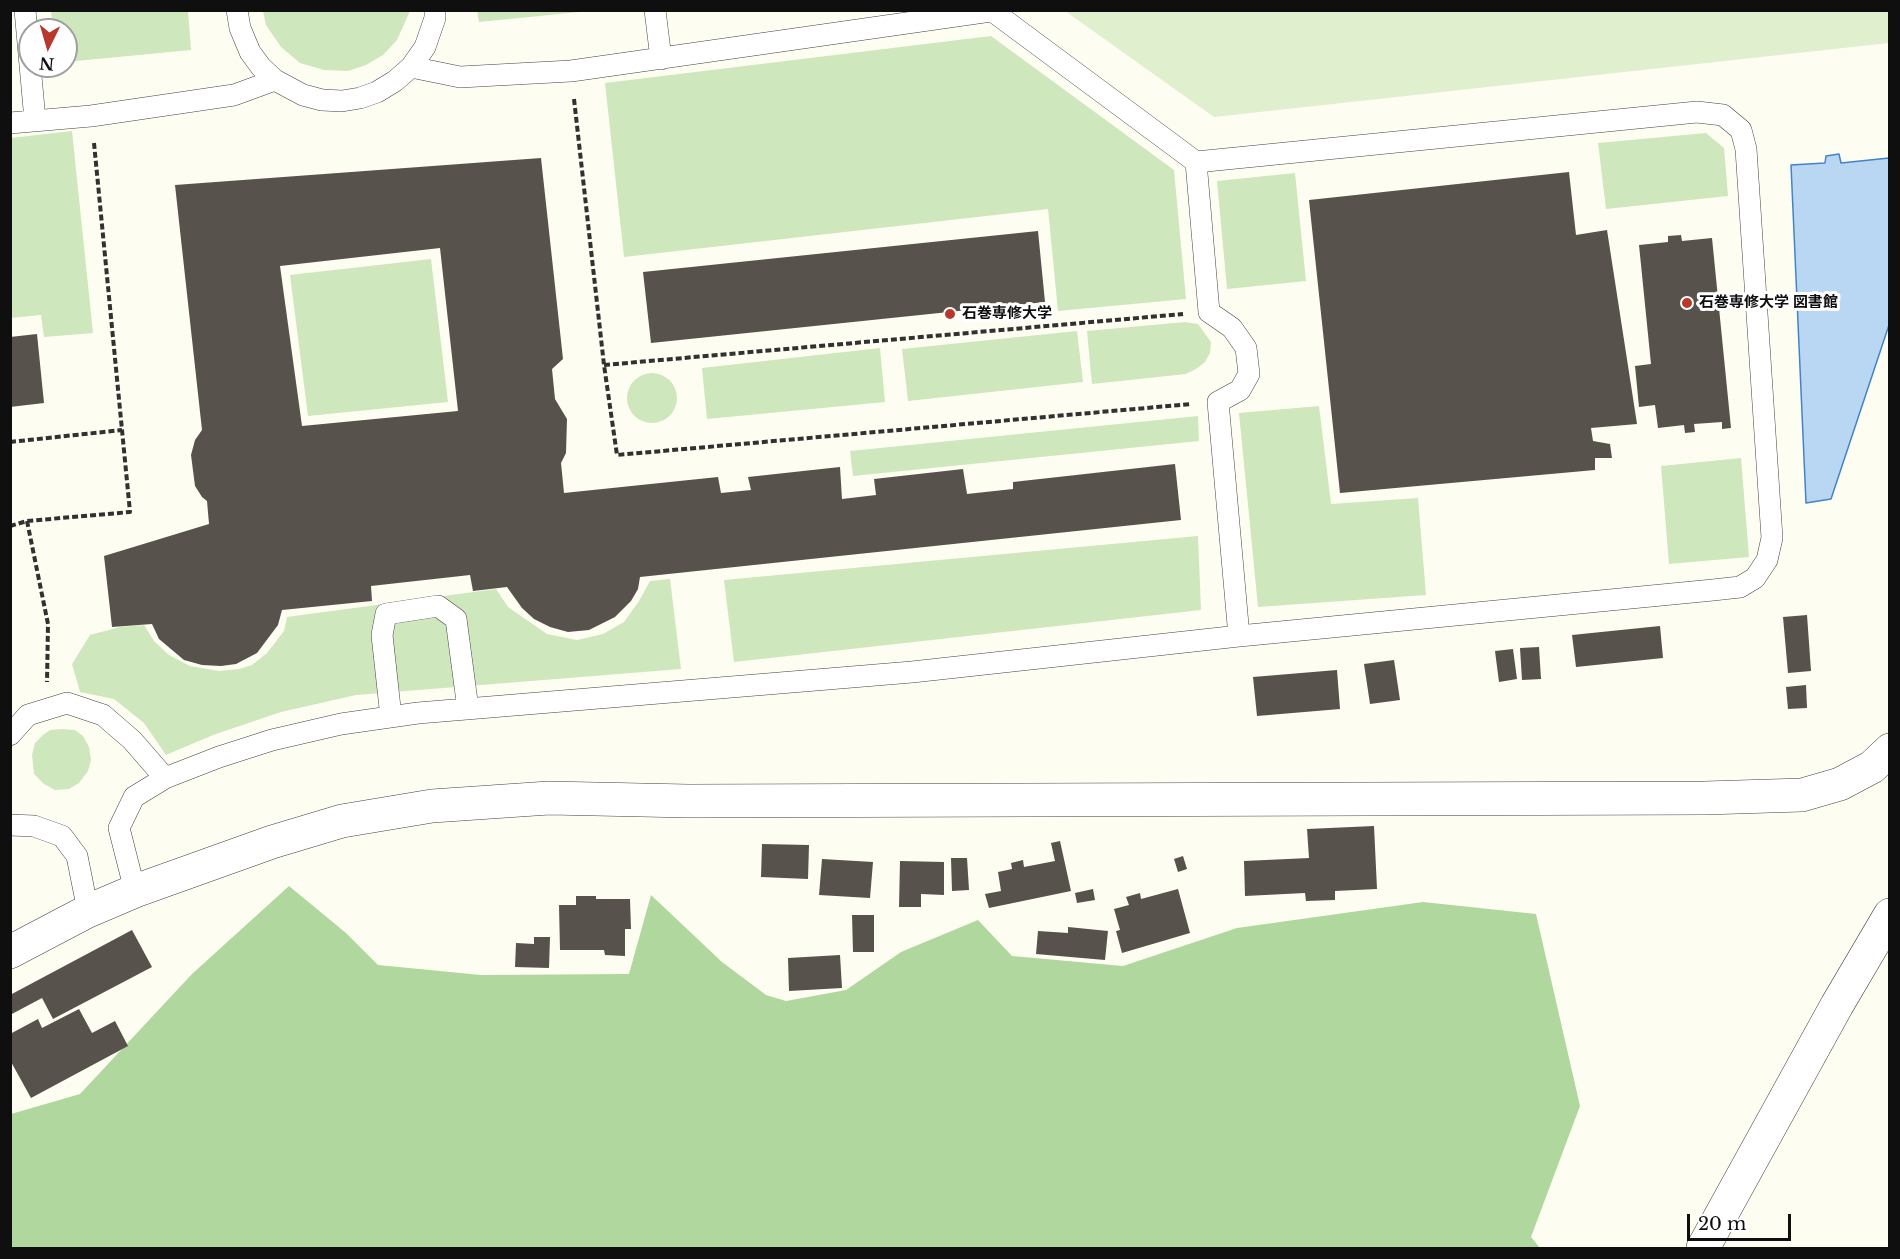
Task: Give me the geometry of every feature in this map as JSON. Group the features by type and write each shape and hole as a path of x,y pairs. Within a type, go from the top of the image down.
{"street":[{"path":"10,952 88,911 135,891 272,842 342,821 432,806 549,798 688,801 1705,798 1802,795 1840,784 1872,766 1890,750"},
{"path":"1703,1248 1837,1005 1890,915"}],"lane":[{"path":"25,10 35,120"},
{"path":"237,10 240,28 250,52 261,68 275,80 303,95 322,100 342,101 377,92 395,81 411,67 425,47 435,18 435,10"},
{"path":"655,10 661,59"},
{"path":"135,891 119,828 134,797 165,778 219,757 272,740 340,724 468,709 912,672 1239,636 1713,590 1740,586 1755,578 1767,560 1772,538 1746,149 1741,130 1723,115 1697,112 1196,162 991,11 571,71 460,77 411,67"},
{"path":"10,123 91,116 234,95 275,80"},
{"path":"1196,162 1209,312 1232,328 1246,348 1249,374 1240,390 1218,402 1239,636"},
{"path":"391,717 382,634 386,614 438,606 456,619 468,709"},
{"path":"10,735 28,715 67,703 103,715 132,740 165,778"},
{"path":"10,825 34,826 62,836 77,856 88,911"}],"path":[{"path":"571,71 604,365 617,455 1218,402"},
{"path":"10,526 27,521 130,512 91,116"},
{"path":"604,365 1209,312"},
{"path":"10,442 122,429"},
{"path":"27,521 48,624 46,709"}],"green space":[{"path":"263,10 410,11 397,40 383,55 366,65 348,71 324,70 300,63 281,47 266,25"},
{"path":"477,10 590,11 479,22"},
{"path":"1889,10 1889,43 1214,117 1065,11"},
{"path":"51,11 188,11 191,50 78,61 78,18 52,18"},
{"path":"991,36 1174,170 1186,299 1058,311 1048,209 624,257 605,83"},
{"path":"72,131 93,333 44,337 41,315 11,318 11,138"},
{"path":"1706,133 1724,148 1728,196 1606,209 1598,143"},
{"path":"1295,173 1306,281 1227,289 1217,181"},
{"path":"431,259 448,402 308,416 290,275"},
{"path":"1185,322 1198,324 1211,342 1210,353 1205,362 1196,369 1186,374 1092,384 1087,331"},
{"path":"1077,331 1083,382 908,401 902,349"},
{"path":"880,348 885,402 707,419 702,368"},
{"path":"647,373 657,373 670,380 677,393 677,403 670,416 657,423 647,423 638,419 631,412 627,403 627,393 631,384 638,377"},
{"path":"1319,406 1331,504 1418,498 1426,595 1258,607 1239,413"},
{"path":"1198,416 1199,441 853,476 850,451"},
{"path":"1741,458 1749,557 1669,564 1661,466"},
{"path":"1198,536 1201,610 734,662 724,580"},
{"path":"670,579 681,669 356,695 281,712 213,735 166,755 144,723 114,699 80,692 72,664 90,635 120,627 144,625 154,641 169,655 190,666 219,671 239,669 252,665 267,653 284,631 287,617 496,589 508,607 547,634 577,640 603,634 624,622 650,581"},
{"path":"50,730 75,730 83,736 89,747 91,760 88,771 79,783 69,789 55,790 44,784 34,774 32,755 35,743 43,735"},
{"path":"289,886 346,933 378,965 481,975 629,974 651,895 722,962 766,995 786,1001 846,990 901,952 978,920 1012,956 1123,966 1237,928 1423,902 1536,914 1580,1106 1531,1237 1540,1248 11,1248 11,1114 80,1094 192,974"}],"water":[{"path":"1839,154 1841,163 1889,158 1889,325 1831,499 1806,503 1791,165 1825,163 1826,156"}],"building":[{"path":"541,158 563,359 552,369 555,399 567,419 566,453 561,463 564,493 718,477 721,493 751,490 748,477 840,467 842,499 876,495 874,479 963,469 967,494 1013,489 1013,482 1175,464 1181,520 640,577 638,589 631,601 615,617 589,630 568,632 534,619 522,608 507,587 473,591 470,575 371,586 372,601 282,610 278,625 257,653 236,664 202,665 184,660 159,639 152,624 112,627 104,556 209,524 207,501 195,486 191,455 195,440 202,430 175,185","holes":["440,248 458,411 302,426 280,266"]},
{"path":"1569,172 1576,235 1607,230 1637,424 1591,428 1593,441 1610,444 1612,458 1595,458 1595,470 1340,493 1309,200"},
{"path":"1038,231 1045,302 651,343 643,272"},
{"path":"1681,235 1682,241 1712,238 1731,428 1722,429 1722,422 1694,424 1695,432 1685,433 1684,425 1658,428 1655,405 1639,407 1635,366 1651,364 1639,245 1668,242 1668,236"},
{"path":"37,334 44,403 10,407 10,337"},
{"path":"1807,615 1811,671 1788,673 1783,617"},
{"path":"1660,626 1663,658 1576,667 1572,635"},
{"path":"1539,647 1541,679 1522,680 1520,648"},
{"path":"1513,649 1517,679 1499,682 1495,651"},
{"path":"1394,660 1400,700 1370,704 1364,664"},
{"path":"1337,670 1340,709 1257,716 1253,677"},
{"path":"1806,685 1807,708 1788,709 1786,687"},
{"path":"1374,826 1377,889 1335,891 1335,900 1306,901 1305,893 1245,896 1244,861 1309,858 1307,829"},
{"path":"1060,841 1071,891 989,908 985,894 1001,891 998,872 1012,869 1011,863 1023,860 1024,867 1055,861 1051,843"},
{"path":"762,844 809,845 808,879 761,877"},
{"path":"1183,856 1187,869 1178,872 1174,859"},
{"path":"951,858 967,858 969,890 952,891"},
{"path":"822,859 873,862 870,898 819,895"},
{"path":"900,861 944,862 944,895 921,894 921,907 899,907"},
{"path":"1093,889 1095,900 1077,903 1075,893"},
{"path":"1178,889 1190,933 1122,953 1116,931 1120,930 1114,909 1129,905 1126,897 1140,893 1141,899"},
{"path":"576,896 596,896 596,899 630,899 631,929 625,929 625,956 605,955 604,950 560,950 559,905 576,905"},
{"path":"852,915 874,915 874,952 853,952"},
{"path":"1068,927 1108,931 1105,960 1036,954 1038,931 1068,933"},
{"path":"132,930 152,967 53,1019 42,998 10,1015 10,995"},
{"path":"534,937 550,937 549,968 515,967 516,943 534,944"},
{"path":"840,955 842,988 789,991 788,958"},
{"path":"79,1009 92,1033 115,1021 128,1046 31,1098 10,1060 10,1034 38,1019 42,1028"}],"place":[{"name":"石巻専修大学 図書館","path":"1687,303"},
{"name":"石巻専修大学","path":"950,314"}]}
